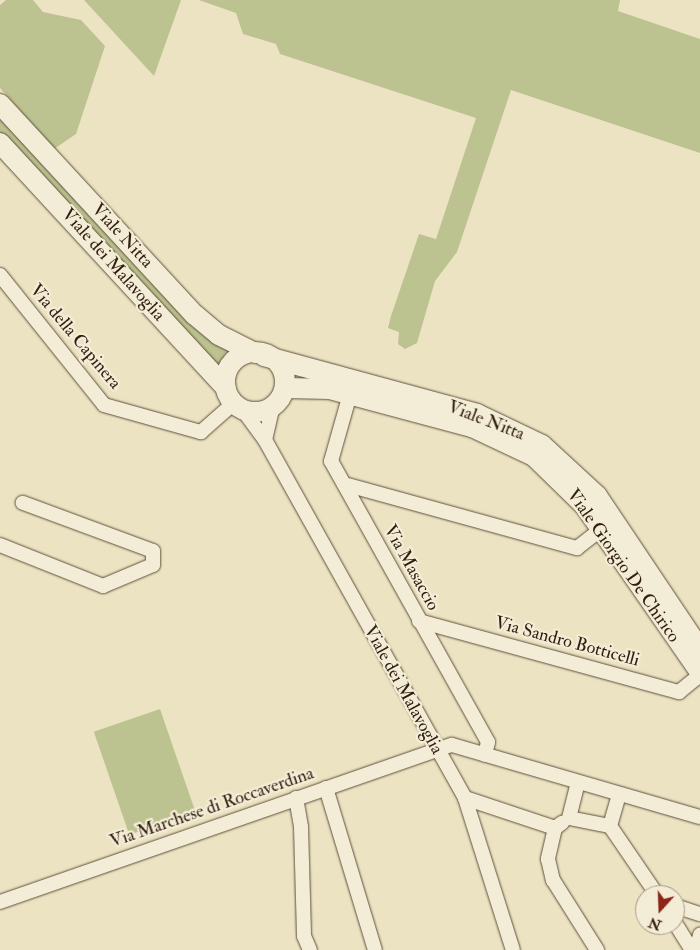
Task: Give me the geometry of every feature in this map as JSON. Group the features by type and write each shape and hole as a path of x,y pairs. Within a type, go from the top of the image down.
{"main road":[{"name":"Viale Nitta","path":"0,104 195,315 218,334 260,354 477,414 512,428 572,469 607,524 700,649"},
{"name":"Viale dei Malavoglia","path":"0,143 233,399"},
{"path":"241,353 260,354 281,369 286,388 272,409 255,413 233,399 224,374 230,360 241,353"},
{"name":"Viale Giorgio De Chirico","path":"286,388 311,386 350,394 472,427 518,447 567,485 607,524 700,674"}],"street":[{"name":"Via della Capinera","path":"0,275 104,405 201,432 233,399"},
{"name":"Via Masaccio","path":"350,394 331,461 488,742 486,755"},
{"name":"Viale dei Malavoglia","path":"233,399 265,440 436,750 465,798 513,950"},
{"path":"265,440 272,409"},
{"path":"344,484 577,548 607,524"},
{"path":"0,545 103,586 153,565 153,551 23,503"},
{"name":"Via Sandro Botticelli","path":"419,621 679,692 700,674"},
{"name":"Via Marchese di Roccaverdina","path":"0,902 452,745 700,817"},
{"path":"578,782 569,818 555,828 548,858 553,880 570,904 597,950"},
{"path":"326,788 376,950"},
{"path":"610,826 619,794"},
{"path":"296,798 301,827 304,936 310,950"},
{"path":"465,798 555,828"},
{"path":"569,818 610,826 650,885"},
{"path":"685,909 700,914"},
{"path":"683,935 694,950"},
{"path":"694,950 700,935"}],"green space":[{"path":"6,0 33,0 43,12 81,20 105,46 76,134 54,149 0,88 0,5"},
{"path":"84,0 181,0 154,76"},
{"path":"199,0 620,0 618,11 700,39 700,153 511,90 457,252 435,281 417,343 405,349 398,344 399,332 388,328 391,316 419,234 436,239 476,118 280,54 276,44 243,34 236,13"},
{"path":"0,115 229,349 216,368 0,133"},
{"path":"160,709 195,812 129,835 94,732"}]}
